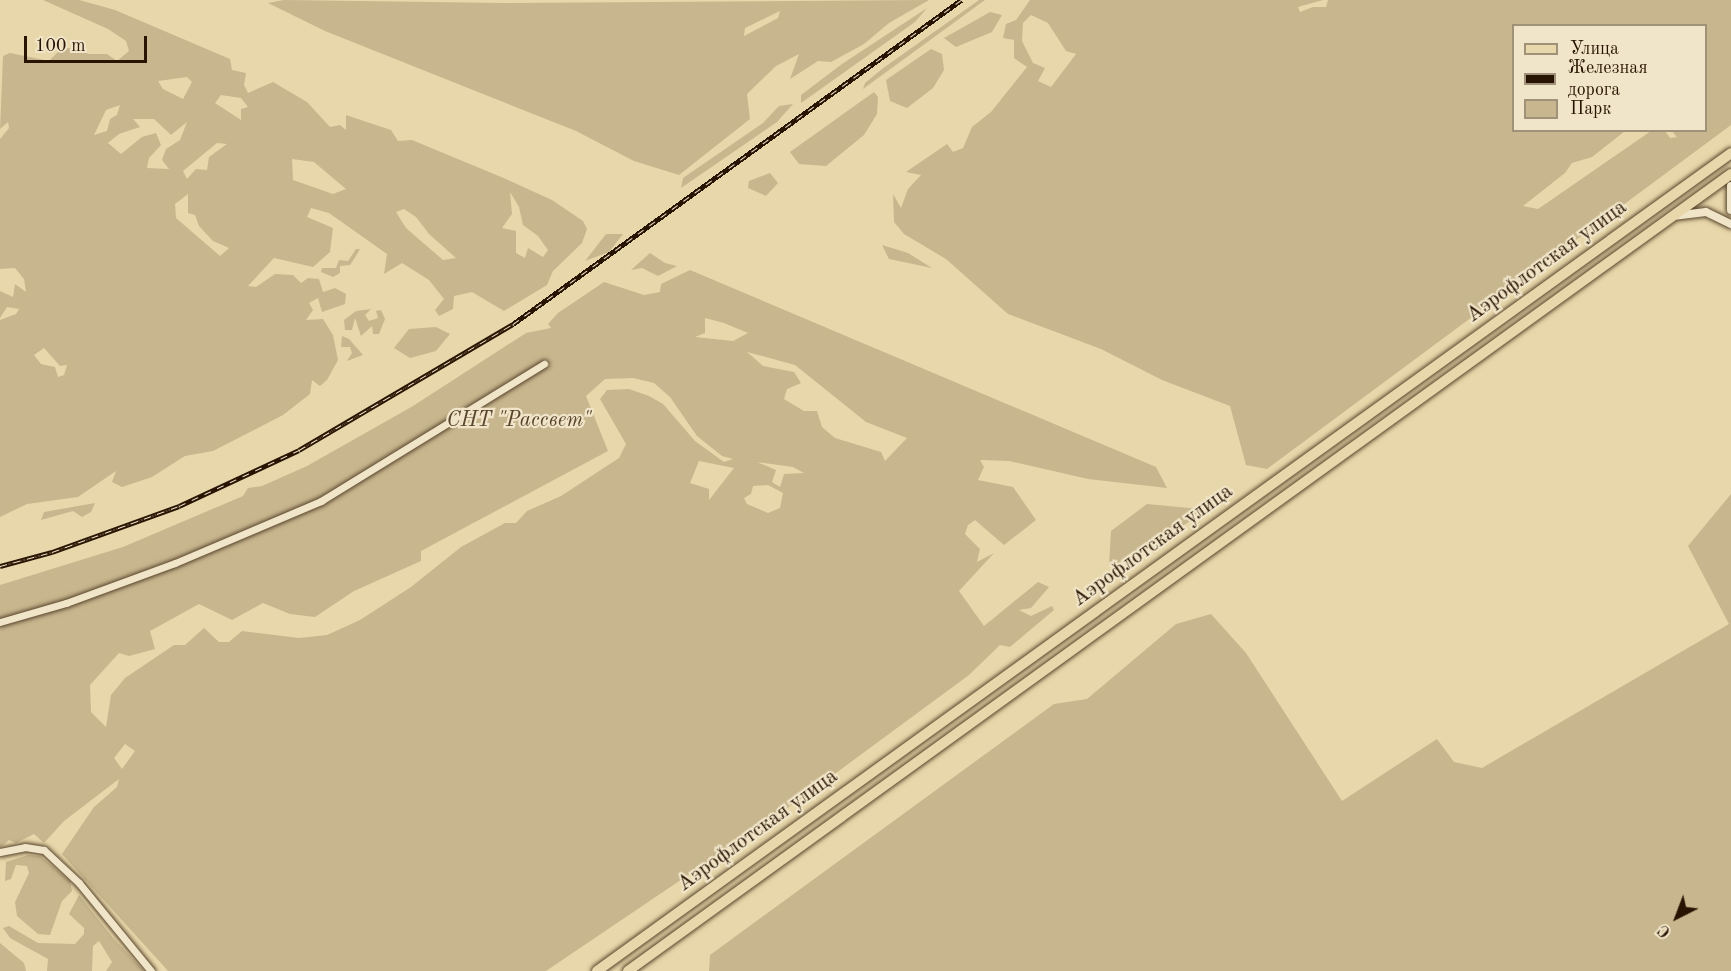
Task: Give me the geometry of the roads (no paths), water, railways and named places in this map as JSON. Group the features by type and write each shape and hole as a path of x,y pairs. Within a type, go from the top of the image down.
{"main road":[{"name":"Аэрофлотская улица","path":"597,971 1731,153"},
{"name":"Аэрофлотская улица","path":"628,971 1731,174"}],"street":[{"path":"1731,186 1731,210"},
{"path":"1672,216 1706,212 1731,224"},
{"path":"0,622 66,603 175,563 321,501 544,364"},
{"path":"0,852 25,847 44,850 79,883 151,971"}],"railway":[{"path":"0,566 52,552 179,506 299,450 513,324 961,0"}],"park label":[{"name":"СНТ \"Рассвет\"","path":"519,421"}]}
